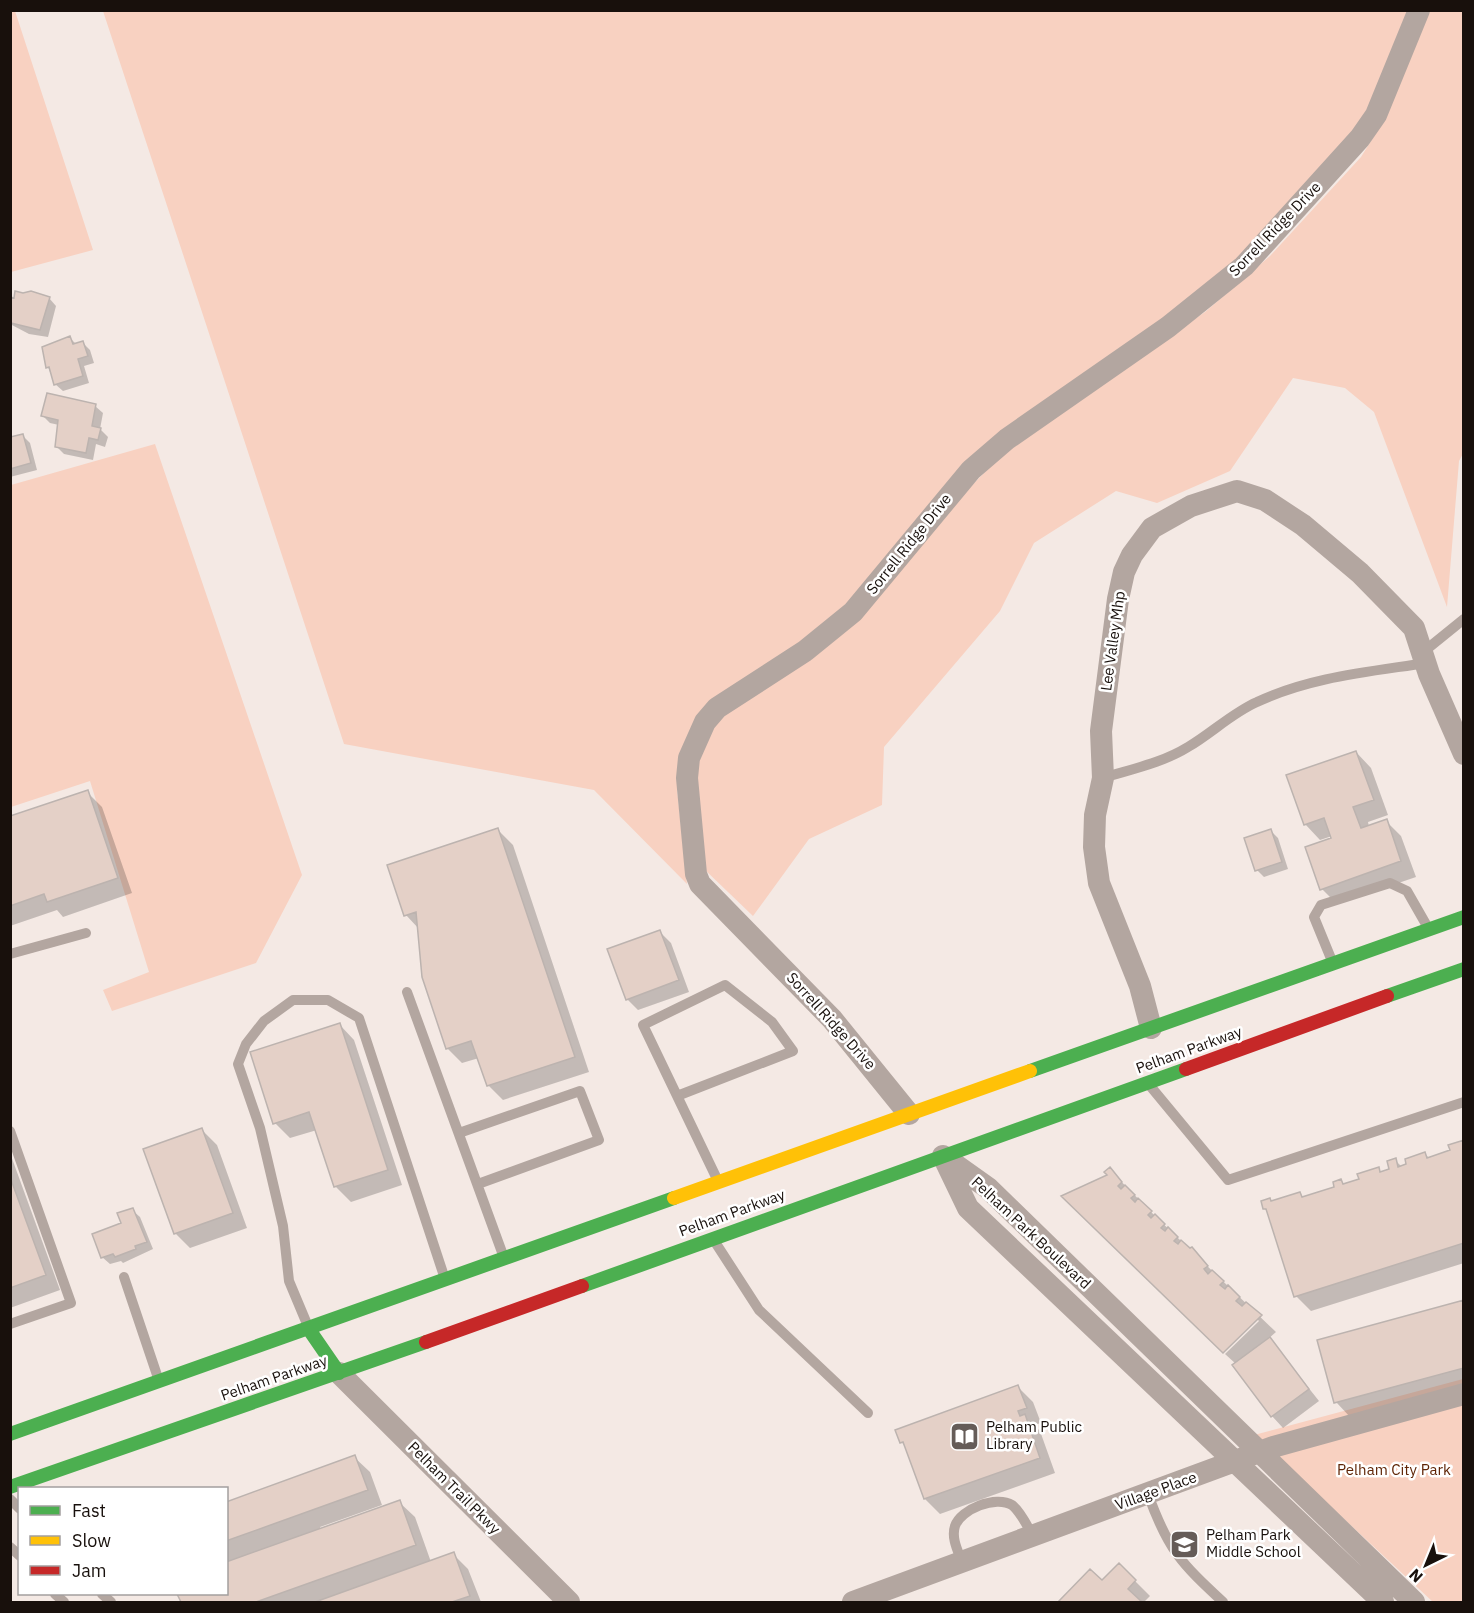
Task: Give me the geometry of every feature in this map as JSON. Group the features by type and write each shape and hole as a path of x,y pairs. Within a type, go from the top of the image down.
{"main road":[{"path":"10,1434 719,1182 912,1118 1464,917"},
{"name":"Pelham Parkway","path":"10,1487 339,1373 1148,1077 1464,969"},
{"path":"308,1328 339,1373"}],"street":[{"name":"Sorrell Ridge Drive","path":"912,1118 832,1019 700,884 696,874 687,778 689,758 696,738 705,722 717,708 805,651 853,612 971,470 1007,439 1176,321 1244,266 1360,138 1376,115 1419,10"},
{"name":"Lee Valley Mhp","path":"1150,1033 1136,974 1099,883 1094,836 1103,778 1101,731 1118,599 1124,572 1141,540 1152,528 1210,498 1237,491 1248,492 1265,500 1303,525 1360,573 1395,606 1414,628 1464,754"},
{"name":"Pelham Park Boulevard","path":"939,1152 988,1188 1414,1602"},
{"name":"Pelham Park Boulevard","path":"939,1152 968,1208 1383,1602"},
{"name":"Pelham Trail Pkwy","path":"339,1373 569,1602"},
{"name":"Village Place","path":"853,1602 1260,1452 1464,1394"}],"lane":[{"path":"1103,778 1162,760 1189,747 1254,703 1293,687 1424,658 1464,619"},
{"path":"1333,963 1314,917 1321,905 1390,883 1407,891 1429,929"},
{"path":"10,954 86,933"},
{"path":"677,1096 793,1051 772,1022 724,985 643,1025 677,1096 719,1182"},
{"path":"407,993 504,1258"},
{"path":"308,1328 289,1281 283,1226 260,1128 238,1064 246,1044 264,1021 293,1000 328,1000 359,1018 445,1279"},
{"path":"1148,1077 1228,1180 1464,1102"},
{"path":"459,1133 580,1091 599,1140 478,1184"},
{"path":"10,1131 71,1303 10,1324"},
{"path":"712,1238 759,1310 868,1413"},
{"path":"124,1277 159,1381"},
{"path":"1148,1494 1160,1529 1173,1552 1223,1602"},
{"path":"962,1562 955,1544 954,1527 962,1515 990,1503 999,1501 1014,1506 1033,1536"}],"green space":[{"path":"10,11 15,11 93,250 11,272"},
{"path":"103,11 1408,11 1368,108 1348,142 1256,243 1197,296 1004,429 870,583 682,749 677,789 687,884 594,790 344,744"},
{"path":"1428,11 1463,11 1464,452 1459,461 1447,607 1374,412 1345,388 1293,378 1230,471 1157,503 1116,491 1034,543 1000,611 884,747 882,805 809,839 753,916 704,869 695,762 707,730 741,699 802,661 1013,443 1205,312 1270,256 1361,157 1384,120"},
{"path":"155,444 302,875 256,963 112,1011 103,990 149,972 90,781 11,807 11,485"},
{"name":"Pelham City Park","path":"1463,1379 1463,1602 1433,1602 1254,1435"}],"building":[{"path":"15,291 23,293 31,291 50,297 40,330 11,323 10,297 14,298"},
{"path":"70,336 73,344 83,341 88,356 78,359 83,376 54,385 49,367 46,368 42,347"},
{"path":"47,393 96,404 92,426 101,428 98,440 89,438 86,453 55,447 58,420 41,416"},
{"path":"23,434 31,463 10,469 10,437"},
{"path":"1356,751 1374,800 1353,807 1361,828 1387,819 1401,861 1320,890 1305,847 1331,838 1324,818 1304,825 1286,775"},
{"path":"88,790 118,878 47,902 44,894 10,906 10,816"},
{"path":"498,828 575,1057 487,1086 471,1041 446,1049 422,977 416,912 404,916 387,865"},
{"path":"1271,829 1282,862 1255,871 1244,838"},
{"path":"660,930 679,980 626,1000 607,949"},
{"path":"340,1023 388,1170 334,1187 309,1112 273,1124 250,1052"},
{"path":"202,1128 233,1213 174,1234 143,1149"},
{"path":"1464,1140 1464,1243 1294,1297 1266,1209 1263,1209 1261,1201 1270,1198 1271,1201 1300,1192 1302,1197 1334,1187 1333,1182 1341,1179 1343,1184 1359,1179 1357,1174 1379,1167 1380,1172 1389,1169 1387,1161 1396,1158 1398,1167 1406,1164 1405,1159 1425,1152 1427,1158 1450,1150 1448,1145"},
{"path":"1110,1167 1122,1182 1118,1186 1121,1189 1125,1185 1135,1195 1131,1198 1135,1202 1138,1198 1152,1211 1148,1215 1151,1218 1155,1214 1165,1224 1161,1228 1165,1231 1168,1227 1178,1237 1174,1241 1178,1244 1181,1240 1190,1248 1192,1247 1208,1266 1204,1269 1208,1274 1212,1270 1224,1281 1220,1285 1225,1289 1228,1285 1240,1297 1236,1301 1242,1306 1246,1302 1262,1315 1223,1353 1061,1196 1107,1175 1104,1172"},
{"path":"10,1177 46,1275 10,1288"},
{"path":"133,1208 147,1242 115,1257 113,1254 101,1258 92,1234 121,1223 117,1213"},
{"path":"1464,1300 1464,1368 1334,1403 1317,1340"},
{"path":"1270,1337 1309,1389 1271,1417 1232,1365"},
{"name":"Pelham Public Library","path":"1018,1385 1027,1408 1018,1411 1020,1416 1025,1414 1040,1458 924,1499 903,1442 900,1443 895,1430"},
{"path":"355,1455 368,1490 228,1540 228,1501"},
{"path":"400,1500 416,1545 256,1602 181,1602 178,1595 228,1595 228,1561"},
{"path":"454,1552 470,1596 452,1602 315,1602"},
{"path":"1119,1563 1136,1580 1128,1589 1142,1602 1058,1602 1090,1569 1102,1580"}],"traffic: fast":[{"path":"1030,1071 1464,917"},
{"path":"1387,996 1464,969"},
{"path":"582,1286 1186,1069"},
{"path":"10,1434 674,1198"},
{"path":"308,1328 339,1373"},
{"path":"10,1487 426,1342"}],"traffic: slow":[{"path":"674,1198 1030,1071"}],"traffic: jam":[{"path":"1186,1069 1387,996"},
{"path":"426,1342 582,1286"}],"place":[{"name":"Pelham Public Library","path":"965,1436"},
{"name":"Pelham Park Middle School","path":"1185,1544"}]}
